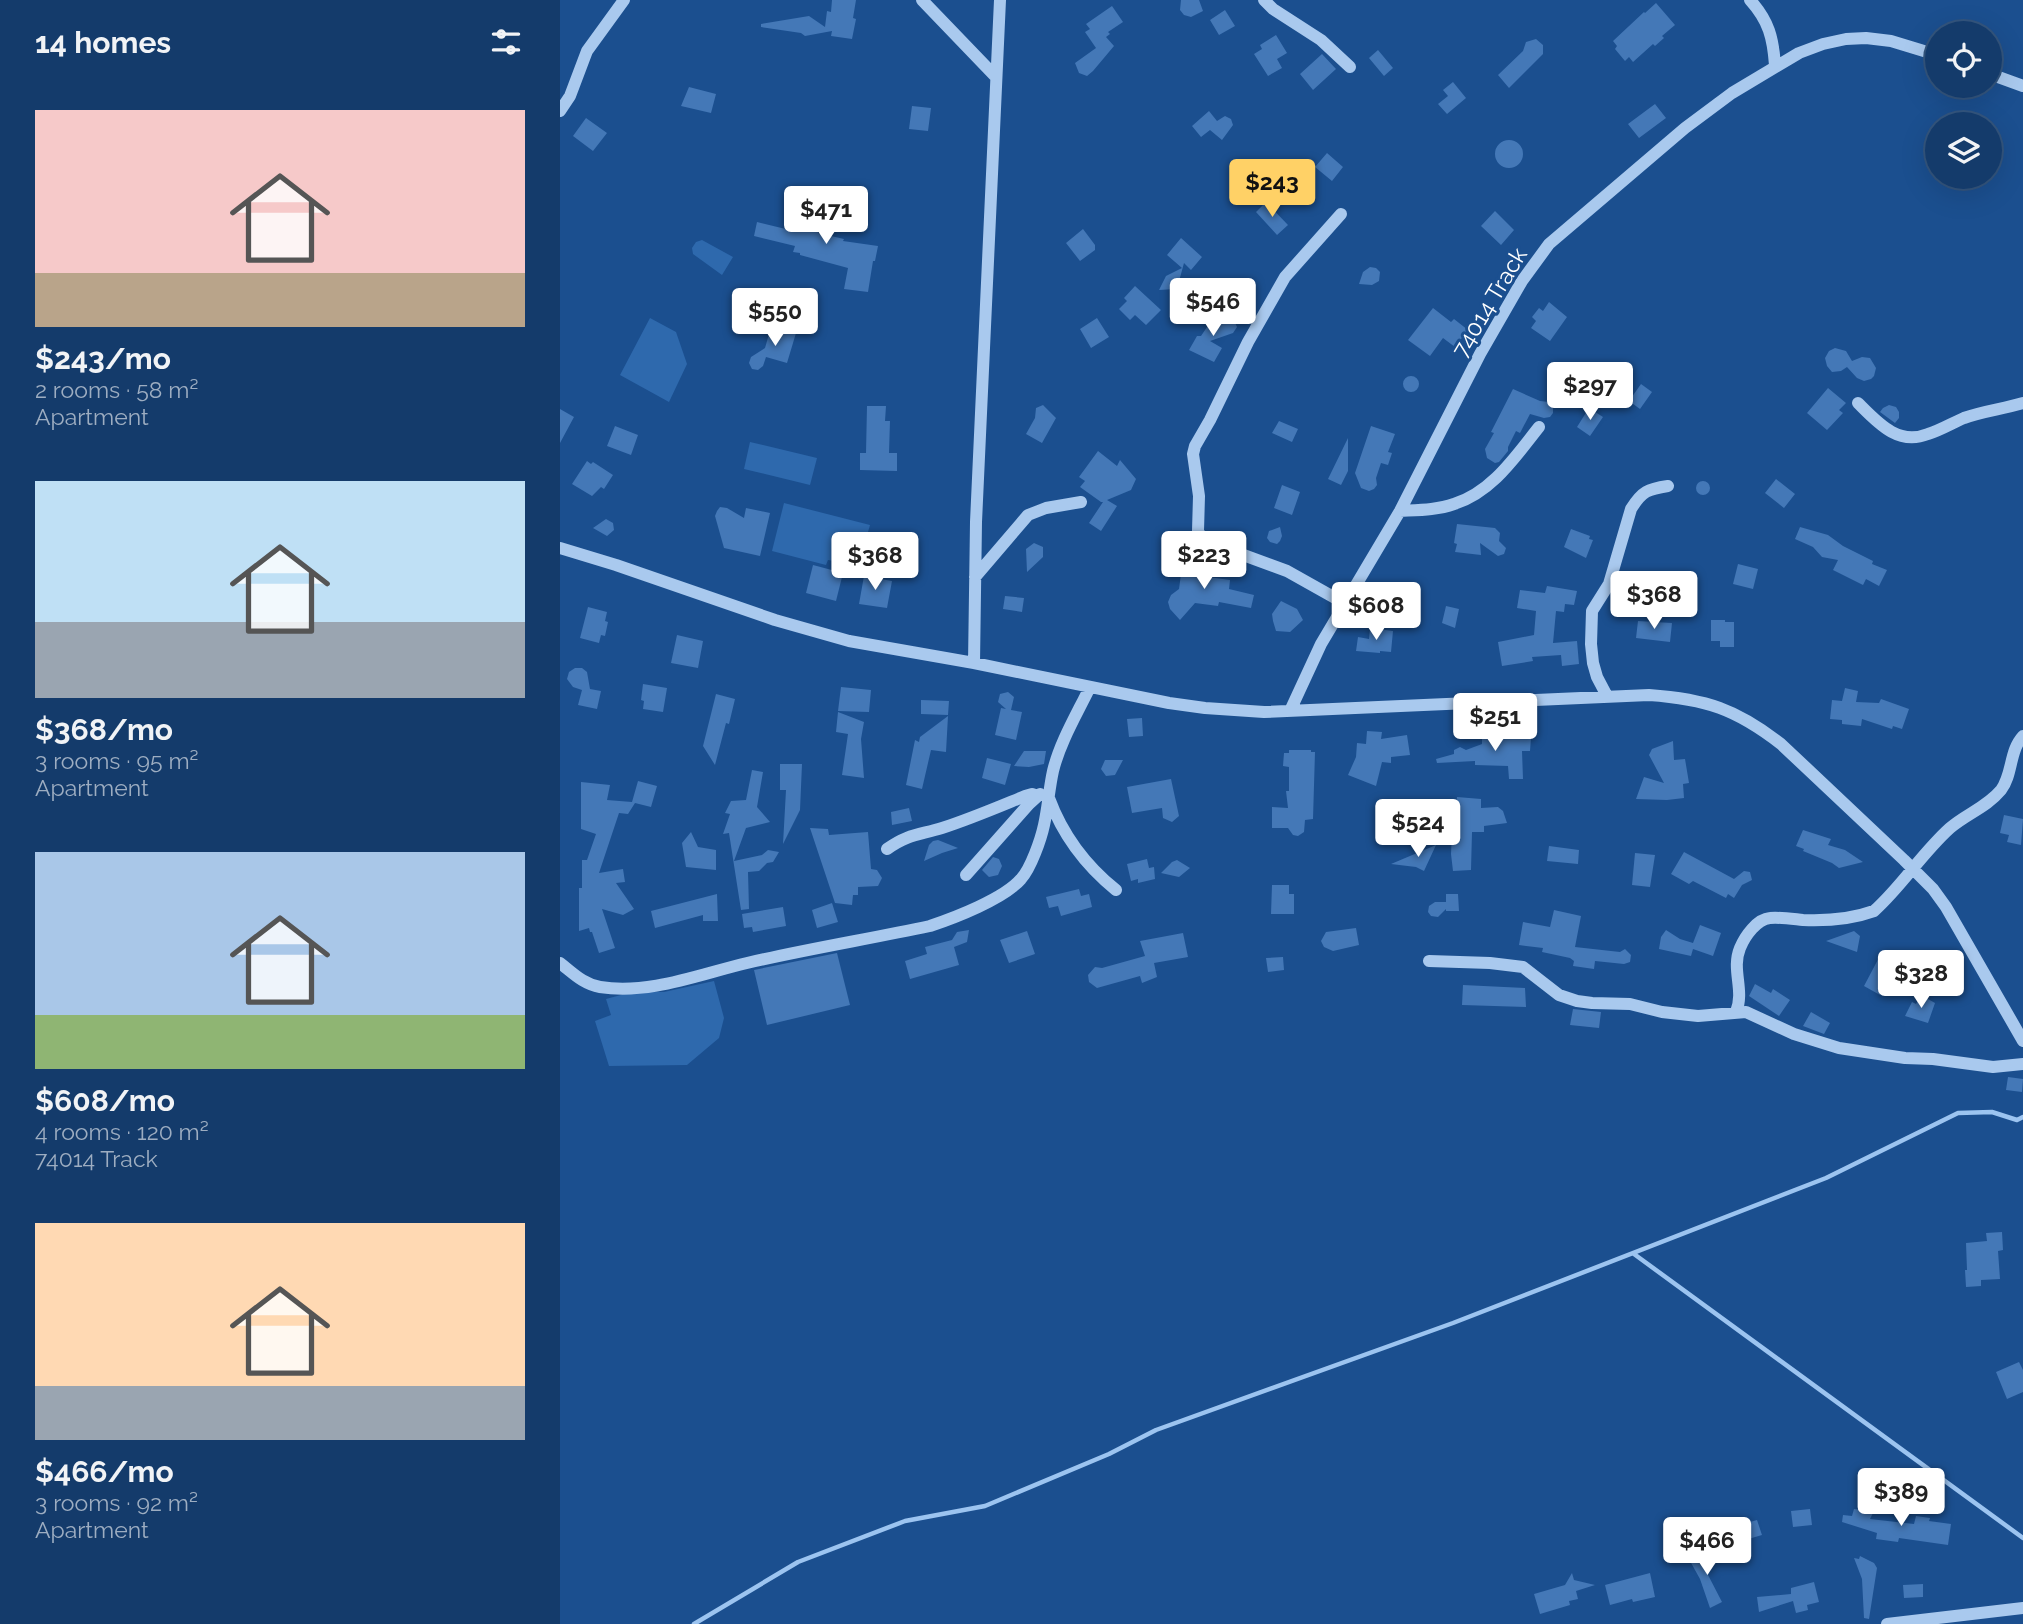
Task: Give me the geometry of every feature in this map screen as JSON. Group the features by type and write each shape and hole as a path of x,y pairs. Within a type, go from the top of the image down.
{"street":[{"path":"560,111 570,96 587,51 624,0"},
{"path":"922,0 996,77"},
{"path":"974,663 975,577 1000,0"},
{"path":"1264,0 1273,9 1321,40 1350,67"},
{"path":"1750,0 1770,30 1776,65"},
{"name":"74014 Track","path":"1290,711 1321,644 1400,511 1480,354 1522,281 1549,244 1685,128 1732,93 1799,53 1823,44 1866,38 1891,41 1925,51"},
{"path":"2002,78 2023,86"},
{"path":"1341,214 1285,277 1248,342 1193,454 1199,496 1198,531 1201,537 1303,579 1344,603"},
{"path":"1858,403 1892,433 1910,438 1930,434 1980,413 2023,404"},
{"path":"1400,511 1436,509 1454,504 1483,490 1539,427"},
{"path":"1607,696 1593,663 1592,611 1609,584 1631,509 1646,491 1668,486"},
{"path":"975,577 1028,515 1046,508 1080,502"},
{"path":"560,548 775,621 849,641 1205,708 1264,712 1649,695 1696,700 1719,706 1757,725 1781,744 1913,869 1946,907 2023,1041"},
{"path":"560,963 582,981 601,987 657,985 748,962 930,926 991,900 1020,880 1029,866 1044,827 1046,794 1053,769 1090,687"},
{"path":"1736,1012 1741,1000 1737,958 1744,940 1759,924 1769,918 1838,919 1874,911 1949,828 1998,793 2009,774 2015,748 2023,736"},
{"path":"887,849 900,839 914,834 940,829 1025,796 1046,794"},
{"path":"966,875 1046,794"},
{"path":"1046,794 1072,845 1116,890"},
{"path":"1429,961 1522,967 1559,995 1577,1001 1630,1004 1661,1012 1698,1016 1746,1012 1794,1034 1839,1048 1993,1067 2023,1064"},
{"path":"1887,1624 2023,1608"}],"shaded area":[{"path":"702,240 733,257 722,275 693,254 692,248 696,242"},
{"path":"650,318 676,332 687,364 669,402 620,375"},
{"path":"750,442 817,458 810,485 744,469"},
{"path":"784,503 870,525 866,539 846,534 839,562 828,560 826,565 772,551"},
{"path":"714,981 724,1018 719,1038 687,1065 609,1066 595,1021 611,1015 606,999 632,992 664,992"}],"building":[{"path":"832,0 856,0 852,39 831,36 832,31 805,36 801,33 761,27 761,24 809,16 825,27"},
{"path":"1181,0 1199,0 1203,11 1191,17 1184,15 1180,10"},
{"path":"1656,3 1675,25 1655,46 1653,44 1633,62 1629,57 1625,61 1615,49 1617,46 1613,41"},
{"path":"1112,6 1123,22 1108,32 1110,34 1106,37 1114,46 1087,76 1079,73 1075,63 1096,48 1085,32 1090,29 1086,24"},
{"path":"1225,10 1235,26 1219,35 1210,20"},
{"path":"1276,35 1287,53 1277,59 1282,68 1268,76 1254,54 1262,49 1260,45"},
{"path":"1536,39 1543,45 1543,54 1509,88 1498,75 1523,51 1526,42"},
{"path":"1378,50 1393,68 1384,76 1369,58"},
{"path":"1322,54 1336,69 1313,90 1300,74"},
{"path":"1453,82 1466,98 1447,114 1438,104 1448,96 1443,90"},
{"path":"689,87 716,94 711,113 681,106"},
{"path":"1655,104 1666,118 1639,138 1628,124"},
{"path":"912,106 931,108 928,131 909,129"},
{"path":"1209,111 1217,121 1225,116 1231,119 1233,125 1222,140 1210,130 1201,137 1192,126"},
{"path":"586,118 607,133 593,151 573,136"},
{"path":"1509,140 1519,144 1523,154 1519,164 1509,168 1499,164 1495,154 1499,144"},
{"path":"1327,153 1343,167 1332,181 1315,167"},
{"path":"810,191 824,193 818,233 844,239 843,241 878,246 868,292 844,289 848,268 800,255 793,252 795,246 754,236 757,222 798,232 800,225 804,226"},
{"path":"1266,202 1288,225 1277,235 1256,212"},
{"path":"1495,211 1514,230 1501,245 1481,226"},
{"path":"1083,229 1095,245 1095,250 1080,261 1066,243"},
{"path":"1181,238 1202,257 1191,270 1184,263 1175,289 1159,290 1166,276 1182,268 1167,255"},
{"path":"1370,267 1380,272 1379,281 1372,285 1359,284 1363,272"},
{"path":"1135,286 1161,310 1146,325 1135,315 1130,320 1119,309 1127,301 1124,298"},
{"path":"1549,302 1567,317 1550,341 1531,328 1536,321 1532,317 1539,308 1543,311"},
{"path":"1433,308 1451,322 1454,319 1468,330 1455,347 1443,338 1430,356 1408,340"},
{"path":"1224,317 1233,318 1237,327 1233,333 1210,341 1222,348 1214,362 1189,350 1213,318 1220,322"},
{"path":"1097,318 1109,337 1091,348 1080,329"},
{"path":"771,327 796,333 787,363 766,357 763,366 758,370 752,369 749,363 751,357 765,348"},
{"path":"1835,348 1846,351 1852,361 1862,357 1870,358 1876,368 1874,376 1864,381 1857,378 1847,367 1832,372 1825,358 1829,351"},
{"path":"1408,376 1414,376 1419,384 1417,390 1408,392 1403,387 1403,381"},
{"path":"1641,384 1652,392 1640,409 1629,401"},
{"path":"1828,388 1846,403 1839,410 1843,413 1827,430 1807,413"},
{"path":"1513,389 1540,401 1549,402 1553,405 1553,413 1544,418 1530,414 1520,433 1516,431 1508,451 1495,463 1487,458 1485,449"},
{"path":"1043,405 1056,418 1042,443 1026,434 1035,418 1036,408"},
{"path":"1889,405 1896,407 1899,412 1895,423 1880,412"},
{"path":"867,406 886,406 885,421 890,421 889,453 897,453 897,471 860,470 860,453 866,453"},
{"path":"1589,408 1603,417 1590,436 1577,427"},
{"path":"560,409 574,417 560,443"},
{"path":"1279,421 1298,429 1292,442 1272,433"},
{"path":"615,426 638,435 631,455 607,446"},
{"path":"1371,426 1395,434 1388,452 1392,453 1388,465 1381,463 1376,478 1377,485 1369,491 1361,488 1355,473"},
{"path":"1348,438 1348,471 1341,485 1328,479"},
{"path":"1098,451 1117,466 1120,460 1136,479 1131,490 1107,500 1117,506 1101,531 1089,523 1103,502 1080,487 1085,481 1079,477"},
{"path":"587,461 613,475 604,489 601,487 592,496 572,484"},
{"path":"1776,479 1795,494 1784,508 1765,493"},
{"path":"1700,481 1706,481 1710,488 1706,495 1700,495 1696,491 1696,485"},
{"path":"1282,485 1300,492 1292,515 1274,508"},
{"path":"720,507 744,518 746,508 770,513 760,556 724,548 715,516"},
{"path":"606,519 613,523 614,530 607,536 593,528"},
{"path":"1457,524 1495,528 1500,533 1499,541 1506,548 1504,554 1498,556 1480,543 1481,555 1455,552"},
{"path":"1280,527 1280,541 1277,544 1270,542 1267,538 1269,531"},
{"path":"1800,527 1828,535 1873,561 1872,564 1887,570 1879,586 1866,579 1863,585 1833,570 1838,560 1822,557 1813,547 1795,539"},
{"path":"1571,529 1590,536 1589,539 1593,540 1586,558 1564,547"},
{"path":"1034,543 1043,547 1043,557 1027,572 1026,549"},
{"path":"1193,559 1212,564 1208,577 1230,580 1229,589 1254,595 1251,608 1219,602 1218,606 1195,603 1180,620 1170,609 1168,602 1171,595 1179,589 1182,567 1190,570"},
{"path":"1738,564 1758,569 1753,589 1733,584"},
{"path":"813,565 843,573 836,601 806,593"},
{"path":"864,576 892,581 887,608 859,604"},
{"path":"1547,586 1577,591 1574,605 1565,604 1564,612 1556,611 1553,643 1577,641 1579,664 1562,666 1561,655 1532,657 1533,661 1502,666 1498,642 1534,635 1536,611 1517,608 1520,590 1545,593"},
{"path":"1005,596 1024,598 1022,612 1003,609"},
{"path":"1281,601 1297,609 1303,620 1290,632 1276,631 1273,621 1272,614"},
{"path":"1446,606 1459,609 1455,628 1442,623"},
{"path":"588,607 607,612 605,636 601,635 599,643 580,638"},
{"path":"1711,620 1734,622 1734,647 1720,647 1720,641 1711,641"},
{"path":"1638,621 1672,623 1670,642 1636,638"},
{"path":"1370,628 1393,631 1391,652 1356,651 1358,637 1369,639"},
{"path":"677,635 703,641 698,668 671,663"},
{"path":"582,668 587,672 590,689 601,691 597,709 578,705 582,690 573,687 567,679 569,672"},
{"path":"643,684 667,688 663,712 643,709"},
{"path":"841,687 871,690 869,712 838,711"},
{"path":"1845,688 1858,691 1856,702 1879,703 1881,699 1909,709 1902,729 1893,726 1892,729 1862,719 1861,726 1842,724 1842,720 1830,719 1832,700 1842,701"},
{"path":"1008,692 1014,697 1011,710 1022,712 1016,740 995,735 1001,708 1006,709 998,702 1000,694"},
{"path":"716,694 735,699 715,765 703,746"},
{"path":"921,700 949,701 948,715 921,714"},
{"path":"838,712 864,722 861,739 864,778 842,775 848,734 836,732"},
{"path":"948,716 946,752 931,750 922,789 906,785 915,740 919,742 920,737"},
{"path":"1142,718 1143,736 1129,737 1127,719"},
{"path":"1367,731 1382,732 1381,739 1407,735 1410,755 1391,757 1391,763 1382,762 1376,786 1348,775 1356,757 1357,743 1366,744"},
{"path":"1482,731 1531,738 1530,751 1522,751 1523,779 1509,779 1508,766 1475,765 1475,761 1437,763 1436,759 1454,754 1454,750 1460,747 1466,750 1482,744"},
{"path":"1673,741 1674,760 1685,759 1689,783 1683,784 1684,798 1636,799 1644,777 1664,783 1649,755 1652,749"},
{"path":"1289,750 1315,752 1313,819 1305,820 1304,832 1298,836 1293,835 1288,828 1272,828 1272,807 1288,808 1286,791 1289,791 1289,767 1283,766 1284,753 1289,753"},
{"path":"1024,751 1046,751 1044,764 1014,766"},
{"path":"987,758 1011,764 1005,785 982,778"},
{"path":"1105,760 1123,760 1115,775 1106,776 1101,769"},
{"path":"780,764 802,764 800,810 783,844 786,790 780,790"},
{"path":"752,770 763,772 757,807 770,822 746,828 734,861 762,855 768,850 779,852 773,862 767,863 759,871 748,872 749,909 741,910 729,833 723,834 730,814 725,813 731,801 746,800"},
{"path":"1171,779 1179,816 1172,822 1163,818 1162,808 1132,813 1127,787"},
{"path":"638,781 657,786 651,807 635,803 628,814 619,813 599,873 623,869 625,882 616,883 634,909 623,915 602,909 615,948 599,953 589,928 579,931 582,860 587,860 596,834 581,829 581,782 610,785 607,800 632,802"},
{"path":"1457,797 1481,799 1481,808 1498,807 1503,811 1507,823 1484,826 1484,832 1472,832 1471,870 1453,871 1453,807 1456,807"},
{"path":"1382,803 1407,810 1406,815 1425,822 1443,845 1385,829 1385,825 1376,823"},
{"path":"909,808 912,821 892,825 891,812"},
{"path":"2004,815 2023,819 2021,845 2007,842 2009,835 2000,833"},
{"path":"810,828 828,829 829,835 868,832 871,869 877,870 882,878 878,886 858,887 858,895 853,895 852,905 835,903"},
{"path":"1803,830 1831,839 1828,845 1845,850 1863,862 1839,868 1803,851 1804,849 1796,846"},
{"path":"691,832 698,847 716,850 716,870 686,867 682,843"},
{"path":"938,840 958,848 924,861 929,845"},
{"path":"1436,845 1424,871 1416,867 1391,864"},
{"path":"1549,846 1579,850 1578,864 1547,861"},
{"path":"1684,852 1734,879 1744,871 1750,872 1752,880 1742,885 1734,898 1728,894 1726,898 1693,881 1689,884 1671,874"},
{"path":"1635,853 1655,855 1650,887 1632,885"},
{"path":"993,857 999,859 1002,866 998,875 989,877 982,870"},
{"path":"1147,859 1149,868 1154,867 1155,879 1138,883 1138,879 1131,881 1127,864"},
{"path":"1177,860 1190,868 1179,877 1161,873 1172,862"},
{"path":"1272,885 1289,885 1289,894 1294,894 1294,914 1271,914"},
{"path":"1079,889 1081,896 1089,894 1092,907 1061,916 1058,906 1049,908 1046,897"},
{"path":"717,894 718,921 703,921 703,915 655,928 651,911"},
{"path":"1446,894 1458,894 1459,911 1446,909 1438,917 1431,916 1428,912 1429,906 1435,902 1446,902"},
{"path":"832,903 838,922 817,928 812,910"},
{"path":"783,907 786,926 753,932 752,927 744,928 742,914"},
{"path":"1554,910 1581,916 1575,947 1620,952 1625,949 1631,955 1630,962 1624,964 1595,961 1594,969 1573,966 1574,961 1570,958 1542,952 1543,948 1519,945 1523,922 1550,927"},
{"path":"1700,925 1721,933 1713,956 1693,949 1691,956 1659,949 1661,937 1666,930 1693,943"},
{"path":"1356,928 1359,945 1333,951 1324,947 1321,941 1326,932"},
{"path":"969,930 967,942 954,947 959,965 910,979 905,961 927,954 925,947 952,940 957,932"},
{"path":"1027,931 1035,954 1009,963 1000,940"},
{"path":"1854,931 1860,936 1857,952 1826,941"},
{"path":"1183,933 1188,957 1154,963 1157,977 1142,983 1140,976 1097,988 1089,982 1088,975 1095,967 1102,968 1145,956 1140,941"},
{"path":"1883,950 1895,954 1885,982 1887,983 1880,995 1864,986"},
{"path":"837,953 850,1005 767,1025 754,970"},
{"path":"1283,957 1284,970 1268,972 1266,958"},
{"path":"1755,984 1771,993 1773,989 1790,1000 1779,1016 1749,996"},
{"path":"1463,985 1525,988 1526,1007 1462,1005"},
{"path":"1921,995 1935,1003 1928,1023 1905,1016 1912,1002 1916,1004"},
{"path":"1573,1009 1601,1012 1599,1028 1570,1025"},
{"path":"1811,1012 1830,1023 1824,1034 1803,1026"},
{"path":"2008,1077 2023,1079 2022,1092 2006,1090"},
{"path":"2002,1232 2003,1250 1998,1251 2000,1279 1981,1280 1981,1286 1966,1287 1966,1243 1987,1241 1986,1233"},
{"path":"2019,1362 2023,1370 2023,1392 2007,1399 1996,1372"},
{"path":"1810,1509 1812,1525 1793,1527 1791,1511"},
{"path":"1854,1509 1874,1511 1870,1519 1914,1524 1916,1516 1951,1524 1948,1545 1899,1538 1898,1542 1876,1539 1877,1533 1842,1522 1843,1515 1852,1516"},
{"path":"1757,1520 1762,1535 1745,1540 1740,1525"},
{"path":"1712,1553 1718,1561 1707,1573 1722,1602 1710,1608 1700,1579 1690,1561"},
{"path":"1860,1556 1874,1563 1877,1568 1869,1619 1864,1618 1862,1579 1854,1558 1859,1559"},
{"path":"1572,1573 1574,1580 1595,1585 1576,1591 1578,1599 1569,1601 1570,1605 1540,1614 1534,1594 1565,1585"},
{"path":"1650,1573 1655,1597 1610,1605 1605,1585"},
{"path":"1814,1582 1819,1602 1807,1605 1808,1610 1796,1613 1793,1601 1759,1612 1757,1597 1791,1594 1791,1588"},
{"path":"1923,1584 1923,1597 1904,1598 1903,1585"}],"waterway":[{"path":"694,1624 798,1562 905,1521 985,1506 1109,1454 1156,1430 1453,1323 1826,1178 1958,1113 1992,1112 2017,1120 2023,1117"},
{"path":"1634,1254 2023,1538"}]}
